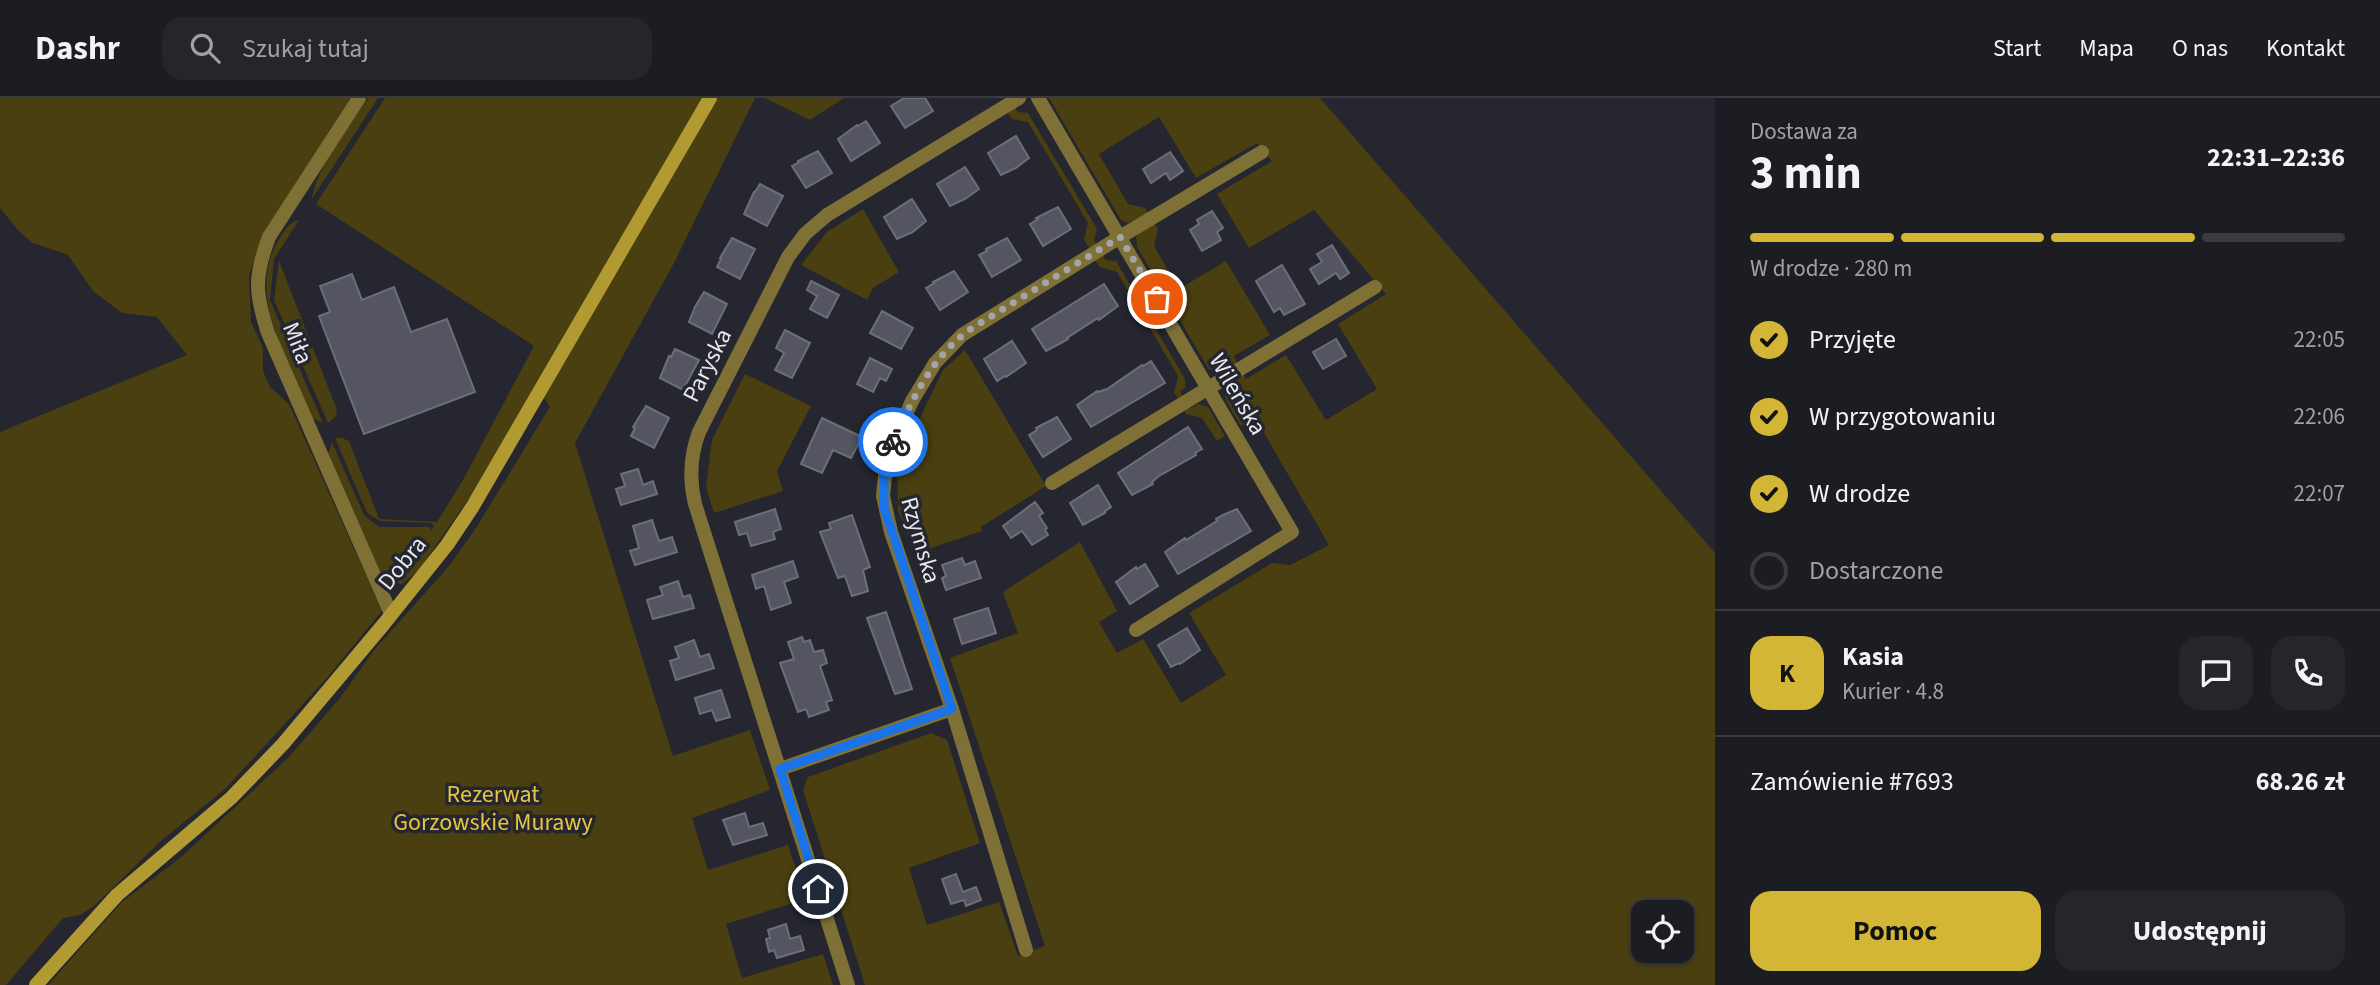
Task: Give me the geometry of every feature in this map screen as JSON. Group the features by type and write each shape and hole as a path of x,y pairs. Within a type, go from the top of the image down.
{"street":[{"name":"Miła","path":"359,98 269,237 260,260 257,286 268,332 391,614"},
{"name":"Dobra","path":"36,985 117,895 231,799 257,772 333,687 447,545 473,506 710,98"},
{"name":"Paryska","path":"848,985 695,504 690,469 699,432 788,257 805,234 827,215 1019,98"},
{"name":"Wileńska","path":"1038,98 1292,533 1136,630"},
{"name":"Rzymska","path":"1026,950 952,709 887,520 883,484 887,457 926,375 948,348 969,330 1262,152"},
{"path":"1052,483 1375,287"},
{"path":"780,769 952,709"}],"green space":[{"path":"0,98 350,98 264,233 249,276 251,322 263,348 263,371 270,387 289,404 382,611 326,679 225,789 162,840 94,906 80,915 63,918 6,985 0,985 0,432 187,355 157,317 122,313 93,291 68,255 31,242 0,208"},
{"path":"368,98 378,98 312,199 327,160"},
{"name":"Rezerwat Gorzowskie Murawy","path":"385,98 755,98 674,263 575,443 673,756 750,730 770,790 692,818 708,870 788,845 806,899 726,924 742,978 823,954 833,985 48,985 122,902 180,858 288,758 340,698 375,649 449,566 476,528 550,407 537,388 472,494 418,571 402,584 387,584 328,454 332,442 364,515 379,527 429,527 432,530 434,526 431,523 380,521 367,513 335,438 349,441 379,519 437,522 463,480 534,346 316,204"},
{"path":"765,98 844,98 810,120"},
{"path":"1049,98 1320,98 1715,553 1715,985 865,985 803,790 808,777 931,733 947,740 980,843 909,868 927,925 999,902 1018,956 1045,946 950,658 1018,633 1003,592 1080,542 1117,611 1099,622 1117,653 1143,639 1181,703 1226,675 1189,613 1272,563 1290,565 1329,545 1256,419 1241,426 1226,398 1225,387 1242,372 1246,379 1286,355 1326,420 1377,389 1338,324 1386,294 1314,210 1249,248 1217,194 1272,161 1257,143 1196,178 1159,117 1099,154 1128,204 1145,208 1149,214 1128,223 1121,220"},
{"path":"1015,107 1018,112 1028,113 1097,229 1094,240 1096,244 1089,248 1084,240 1088,223 1028,122 1012,119 1007,112"},
{"path":"863,209 899,272 873,288 867,300 801,265 827,232"},
{"path":"299,220 274,259 270,300 323,423 312,418 284,354 269,308 266,285 269,263 277,243 291,223"},
{"path":"1154,223 1158,229 1154,246 1179,289 1226,261 1270,335 1234,356 1237,363 1230,367 1219,371 1208,368 1137,247 1136,236"},
{"path":"1103,255 1106,260 1116,261 1185,379 1185,388 1180,391 1182,396 1178,398 1174,393 1178,376 1117,272 1100,267 1095,260"},
{"path":"279,261 337,410 336,416 328,423 274,300"},
{"path":"965,350 1046,486 981,527 982,531 916,553 898,511 897,466 943,370"},
{"path":"745,374 811,406 777,471 783,491 714,513 706,487 712,440"},
{"path":"1198,404 1208,407 1225,436 1217,441 1202,418 1186,414 1183,408"}],"building":[{"path":"904,98 925,98 933,111 905,128 891,106"},
{"path":"866,121 880,143 851,161 838,139"},
{"path":"1016,136 1029,158 1001,175 988,153"},
{"path":"818,151 832,173 806,188 792,166"},
{"path":"1170,152 1183,171 1170,180 1166,173 1151,183 1143,169"},
{"path":"965,167 979,189 950,206 937,184"},
{"path":"760,184 783,196 767,226 744,214"},
{"path":"912,199 926,221 913,232 897,239 884,217"},
{"path":"1058,207 1071,229 1043,246 1030,224"},
{"path":"1212,211 1223,228 1217,232 1221,240 1202,251 1190,230 1199,224 1197,220"},
{"path":"732,238 755,249 740,279 717,267"},
{"path":"1007,238 1021,260 992,277 979,255"},
{"path":"1332,245 1349,273 1340,279 1336,273 1319,284 1310,269 1322,262 1317,254"},
{"path":"1282,265 1305,304 1284,315 1280,308 1274,312 1256,281"},
{"path":"954,271 968,292 940,310 926,288"},
{"path":"352,274 362,300 394,287 411,332 447,319 475,392 364,434 319,316 330,312 320,286"},
{"path":"811,281 839,295 827,318 810,309 817,296 807,290"},
{"path":"1104,284 1118,306 1046,351 1032,329"},
{"path":"704,292 727,304 712,334 689,322"},
{"path":"882,311 913,328 901,349 870,333"},
{"path":"785,330 810,343 792,378 775,370 784,353 776,348"},
{"path":"1336,339 1346,356 1323,369 1313,352"},
{"path":"1012,341 1026,363 997,381 984,359"},
{"path":"675,349 699,360 683,390 660,378 669,356 671,357"},
{"path":"870,358 892,369 886,381 880,378 873,392 857,384"},
{"path":"1151,361 1165,383 1091,427 1077,405"},
{"path":"646,406 669,418 654,448 631,436 635,428 633,427"},
{"path":"1057,417 1071,439 1043,457 1029,435 1037,430 1036,428"},
{"path":"822,418 862,437 851,458 833,450 822,473 801,464"},
{"path":"1188,427 1202,449 1159,476 1153,484 1132,495 1118,473"},
{"path":"638,469 643,485 653,481 657,494 621,505 616,489 625,486 621,474"},
{"path":"1098,485 1111,507 1083,525 1070,503"},
{"path":"1035,502 1043,513 1039,516 1048,535 1032,545 1022,531 1011,538 1003,526"},
{"path":"775,509 781,529 773,532 775,539 751,546 747,533 739,535 735,522"},
{"path":"1237,509 1251,531 1178,574 1165,552 1217,521 1216,519"},
{"path":"852,515 870,567 863,570 868,591 852,596 845,576 838,578 820,532 831,529 829,523"},
{"path":"652,520 659,541 672,537 677,552 635,565 630,551 639,548 633,526"},
{"path":"962,558 965,565 975,561 981,578 946,590 942,578 946,576 942,565"},
{"path":"793,561 798,577 784,582 791,603 771,610 764,586 756,589 752,575"},
{"path":"1145,564 1158,586 1130,604 1116,582 1136,567 1137,569"},
{"path":"678,581 683,597 690,595 694,608 653,619 647,600 663,595 660,587"},
{"path":"988,608 996,633 962,644 954,619"},
{"path":"886,612 912,689 895,694 867,618"},
{"path":"1187,628 1200,650 1171,667 1158,645"},
{"path":"802,637 804,642 810,640 814,652 823,650 827,663 820,666 832,700 826,702 829,710 809,717 806,709 798,712 780,663 794,659 788,642"},
{"path":"694,640 700,657 709,654 714,668 676,680 670,661 679,658 675,647"},
{"path":"721,690 730,717 716,721 712,710 700,714 695,698"},
{"path":"745,813 749,827 763,823 767,835 733,845 723,820"},
{"path":"956,874 963,892 976,887 981,900 966,906 964,900 951,904 942,879"},
{"path":"786,924 790,939 800,936 804,950 777,958 774,950 769,952 766,939 770,938 768,930"}],"way so far":[{"path":"893,442 926,375 962,335 1120,237 1157,299"}],"route":[{"path":"818,889 780,769 952,709 884,508 884,470 893,442"}]}
